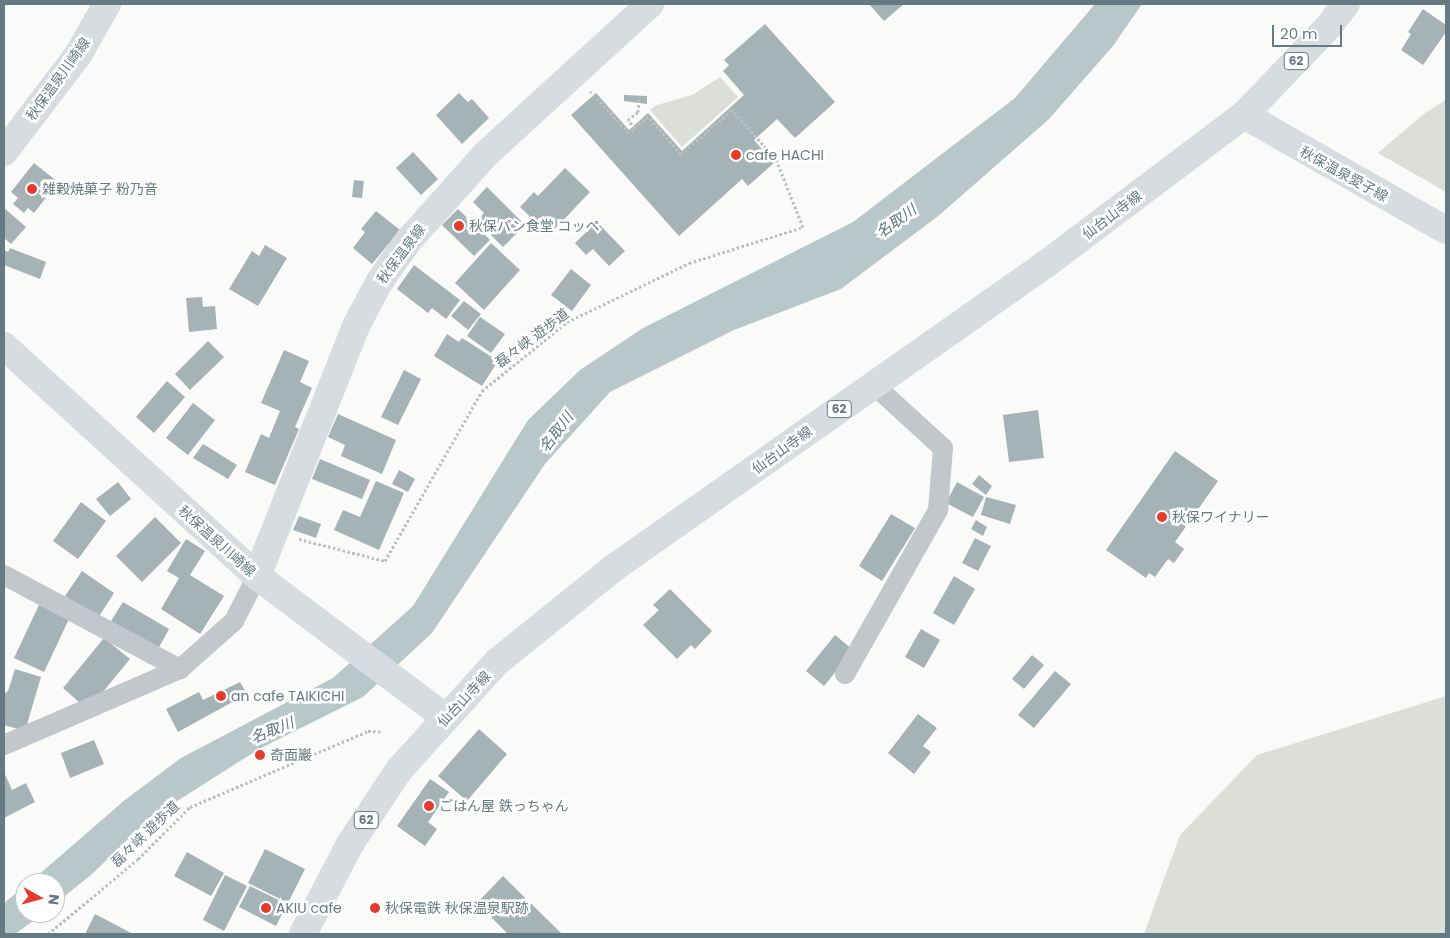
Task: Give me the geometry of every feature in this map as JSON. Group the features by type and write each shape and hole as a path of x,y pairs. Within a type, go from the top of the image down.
{"main road":[{"name":"秋保温泉川崎線","path":"4,152 78,56 108,4"},
{"name":"秋保温泉線","path":"256,576 357,324 380,281 408,241 486,154 574,71 650,4"},
{"name":"仙台山寺線","path":"303,934 350,844 400,770 498,661 556,613 873,384 1046,264 1244,115 1328,27 1346,4"},
{"name":"秋保温泉愛子線","path":"1244,115 1446,230"},
{"name":"秋保温泉川崎線","path":"4,346 256,576 304,614 446,718"}],"street":[{"path":"845,674 938,510 943,448 873,384"},
{"path":"4,575 180,669"},
{"path":"4,745 180,669 234,621 256,576"}],"path":[{"path":"574,71 629,133 635,128 628,120 638,112 639,99"},
{"name":"磊々峡 遊歩道","path":"291,537 385,561 482,390 567,322 689,263 803,228 776,159 732,110 681,154 648,116 635,128"},
{"name":"磊々峡 遊歩道","path":"48,934 138,859 190,807 368,731 383,732"}],"shaded area":[{"path":"720,77 738,97 682,147 650,110 657,105 692,95"},
{"path":"1446,100 1446,192 1378,153 1425,113"},
{"path":"1446,696 1446,934 1144,934 1180,835 1257,755"}],"water":[{"name":"名取川","path":"1095,4 1142,4 1113,46 1049,119 937,217 841,289 734,330 610,392 545,464 432,633 363,697 259,749 149,819 92,874 65,896 65,873 41,873 125,800 181,758 333,678 413,606 528,420 580,370 643,328 853,222 1015,98"},
{"path":"15,894 15,923 30,923 15,934 4,934 4,903"}],"building":[{"path":"869,4 904,4 884,21"},
{"path":"1423,9 1446,25 1446,32 1423,65 1401,50 1411,34 1408,32"},
{"path":"765,24 835,102 795,138 777,119 754,140 774,163 748,186 742,179 679,236 571,115 596,93 629,130 648,113 682,151 744,95 723,71 729,65 724,60"},
{"path":"459,93 468,102 472,99 489,118 462,144 436,115"},
{"path":"624,95 647,96 647,104 624,101"},
{"path":"413,152 438,179 421,195 396,168"},
{"path":"34,163 58,182 34,213 28,208 24,213 13,204 18,198 11,192"},
{"path":"565,168 590,192 549,235 520,207 534,192 538,196"},
{"path":"354,180 364,181 362,198 352,197"},
{"path":"487,187 525,225 503,247 477,221 484,213 473,202"},
{"path":"4,208 26,227 11,244 4,238"},
{"path":"458,209 490,240 474,256 442,225"},
{"path":"376,211 400,230 372,264 353,248 365,232 361,229"},
{"path":"597,222 625,251 609,266 593,249 586,255 575,243"},
{"path":"491,243 520,270 484,310 455,283"},
{"path":"265,245 287,258 258,306 229,289 252,251 259,256"},
{"path":"10,248 46,262 40,279 4,265 4,250 8,252"},
{"path":"414,265 460,300 446,319 432,308 428,313 397,289"},
{"path":"571,269 591,285 572,311 551,295"},
{"path":"202,297 203,307 215,306 217,329 189,332 186,298"},
{"path":"464,301 481,314 468,330 451,316"},
{"path":"480,317 505,334 491,353 467,336"},
{"path":"447,334 459,342 462,338 498,361 482,386 434,356"},
{"path":"208,341 224,357 190,390 175,374"},
{"path":"284,350 309,361 300,382 312,388 295,427 299,429 275,485 245,472 261,434 269,438 280,411 261,403"},
{"path":"404,370 421,379 398,425 381,417"},
{"path":"167,381 185,397 154,433 136,417"},
{"path":"193,403 215,420 188,455 166,438"},
{"path":"1038,410 1044,458 1009,462 1003,415"},
{"path":"338,414 396,440 382,474 341,456 345,445 328,437"},
{"path":"203,444 237,465 228,479 193,458"},
{"path":"1175,451 1218,481 1175,542 1184,549 1174,563 1168,559 1155,577 1149,573 1146,578 1106,550"},
{"path":"320,459 370,480 362,499 312,479"},
{"path":"399,470 415,479 408,492 392,484"},
{"path":"979,475 992,486 986,495 972,484"},
{"path":"376,481 404,493 379,550 334,530 343,510 360,517"},
{"path":"118,482 131,499 110,516 96,499"},
{"path":"957,482 984,497 973,517 946,503"},
{"path":"986,497 1016,505 1010,524 981,515"},
{"path":"81,502 106,521 78,559 53,541"},
{"path":"891,514 915,528 882,581 859,566"},
{"path":"299,516 321,524 316,538 293,530"},
{"path":"155,517 181,543 142,582 116,556"},
{"path":"976,520 987,527 983,536 971,529"},
{"path":"975,538 991,546 978,571 962,563"},
{"path":"186,539 205,551 190,575 224,596 200,634 161,609 179,578 167,571"},
{"path":"82,571 114,593 98,618 65,596"},
{"path":"954,576 975,589 954,625 933,613"},
{"path":"670,589 712,631 695,649 691,645 677,659 643,625 659,610 653,605"},
{"path":"123,602 169,629 158,649 111,621"},
{"path":"39,605 69,619 44,672 14,658"},
{"path":"921,629 940,640 924,668 905,657"},
{"path":"835,635 853,650 824,686 806,671"},
{"path":"104,638 130,659 88,710 63,688"},
{"path":"1032,655 1044,665 1024,689 1012,679"},
{"path":"15,669 41,677 25,731 4,725 4,694 8,691"},
{"path":"1055,671 1071,684 1034,728 1018,715"},
{"path":"240,682 247,694 178,732 166,709 199,692 203,700"},
{"path":"918,714 937,728 923,746 931,752 914,774 888,753"},
{"path":"479,729 507,754 467,801 438,776"},
{"path":"94,740 104,764 70,778 61,753"},
{"path":"4,772 12,790 26,783 35,802 4,818"},
{"path":"430,779 449,792 428,822 437,829 425,846 397,826"},
{"path":"265,849 305,869 288,903 248,883"},
{"path":"187,852 224,873 211,896 174,876"},
{"path":"225,875 247,886 224,931 203,920"},
{"path":"503,876 560,934 508,934 477,903"},
{"path":"250,886 287,904 276,926 239,907"},
{"path":"95,914 133,934 85,934"}],"place":[{"name":"cafe HACHI","path":"736,155"},
{"name":"雑穀焼菓子 粉乃音","path":"32,189"},
{"name":"秋保パン食堂 コッペ","path":"459,226"},
{"name":"秋保ワイナリー","path":"1162,517"},
{"name":"an cafe TAIKICHI","path":"221,696"},
{"name":"奇面巖","path":"260,755"},
{"name":"ごはん屋 鉄っちゃん","path":"429,806"},
{"name":"AKIU cafe","path":"266,908"},
{"name":"秋保電鉄 秋保温泉駅跡","path":"375,908"}]}
